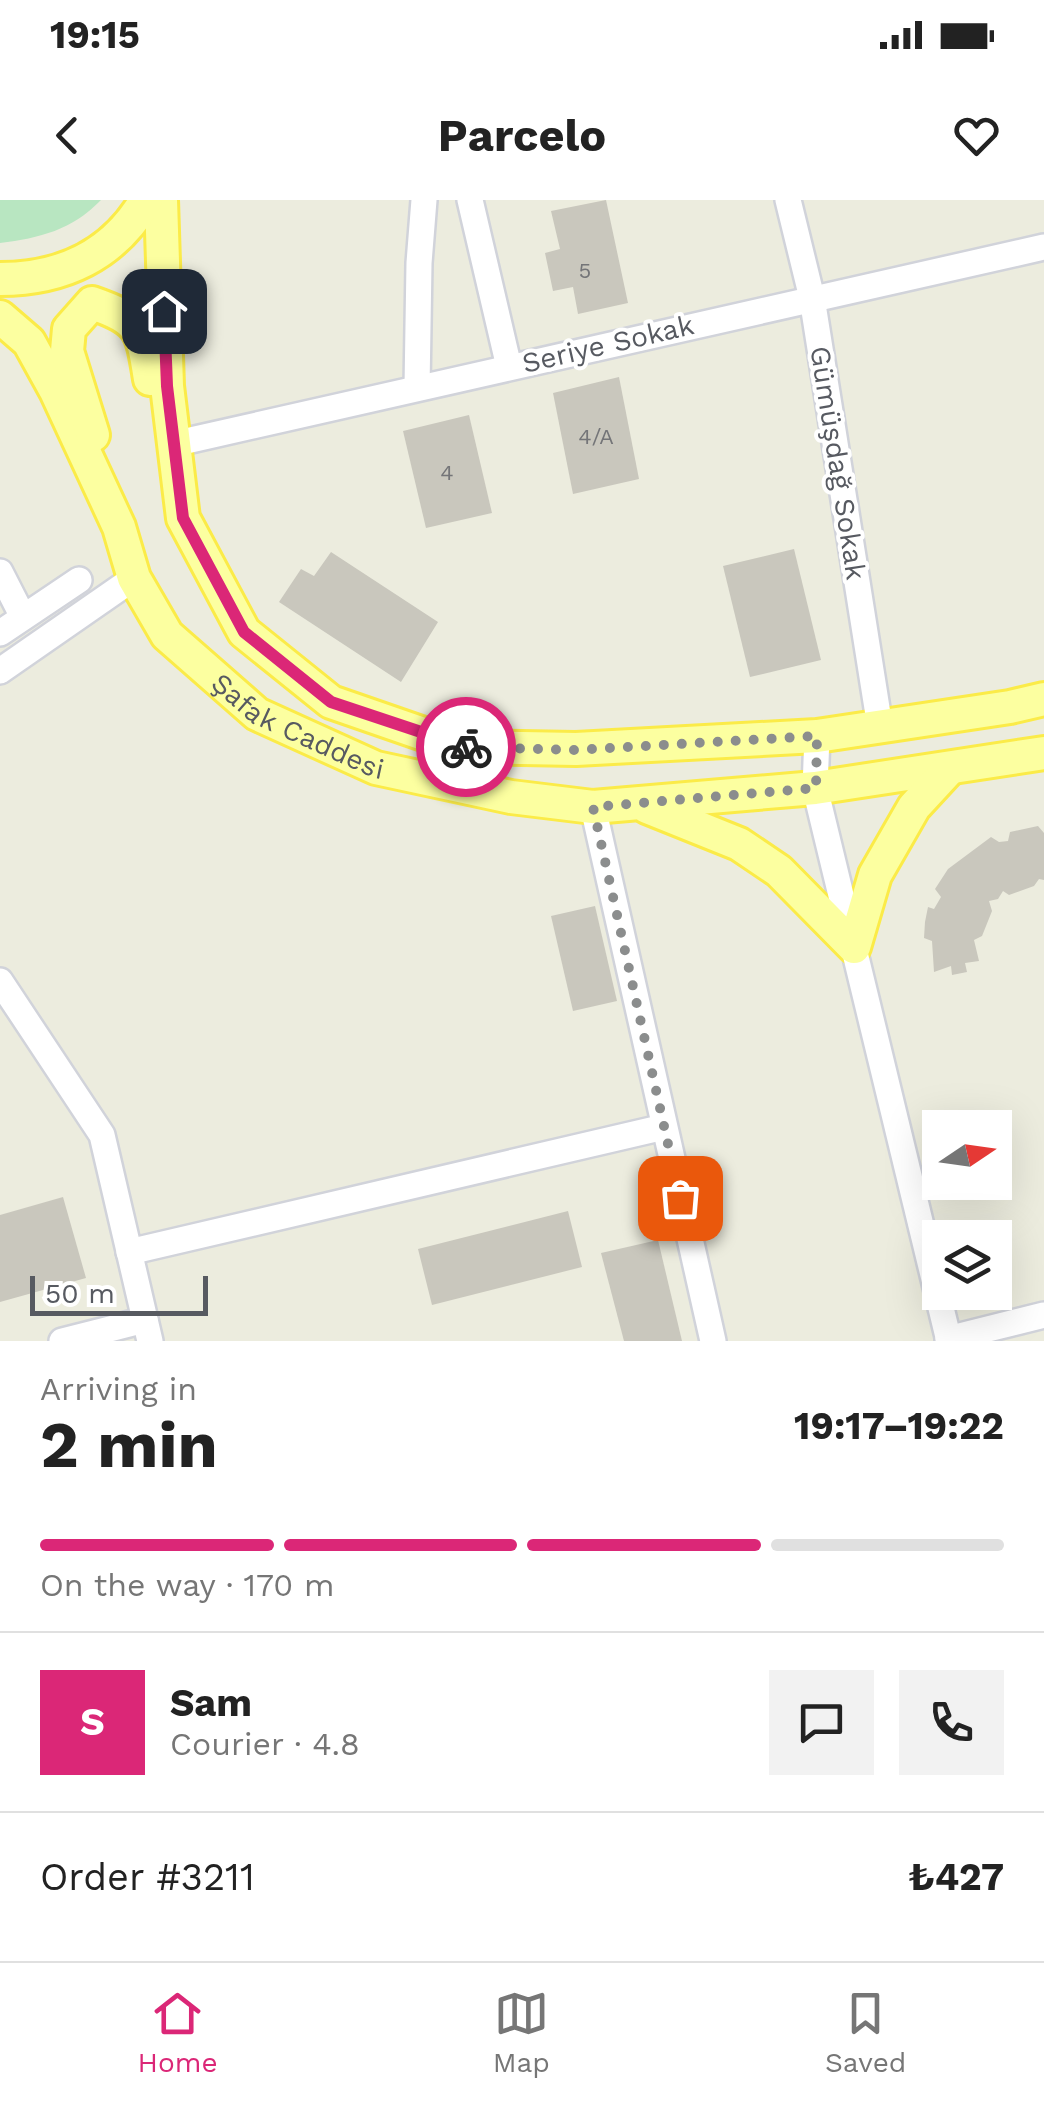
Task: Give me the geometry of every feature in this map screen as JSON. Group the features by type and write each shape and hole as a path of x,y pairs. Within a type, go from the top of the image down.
{"main road":[{"path":"0,279 36,279 89,260 132,224 146,200"},
{"name":"Şafak Caddesi","path":"162,200 167,386 183,518 244,632 331,702 461,746 576,750 817,736 1010,707 1044,698"},
{"path":"114,518 81,390 66,352 69,329 92,303 126,314 144,339 152,392 172,444"},
{"name":"Şafak Caddesi","path":"0,318 29,342 114,518 134,578 167,635 258,714 376,768 511,797 593,807 816,788 1044,753"},
{"path":"639,803 739,844 779,871 854,947 875,875 914,807 950,768"}],"street":[{"path":"416,388 424,200"},
{"path":"470,200 508,367"},
{"name":"Gümüşdağ Sokak","path":"788,200 812,298 880,727"},
{"name":"Seriye Sokak","path":"172,444 1044,246"},
{"path":"0,572 23,616"},
{"path":"0,671 134,578"},
{"path":"0,633 79,580"},
{"path":"817,736 816,788 948,1340 1044,1315"},
{"path":"593,807 713,1341"},
{"path":"1,985 102,1136 148,1331 62,1341"},
{"path":"129,1252 664,1127"}],"green space":[{"path":"0,200 101,200 79,219 55,231 0,243"}],"building":[{"path":"606,200 628,303 578,314 573,287 553,291 545,253 560,249 551,211"},
{"path":"619,377 639,479 573,494 553,393"},
{"path":"469,415 492,513 426,528 403,431"},
{"path":"794,549 821,660 750,677 723,566"},
{"path":"331,552 438,622 401,682 279,602 301,569 314,576"},
{"path":"1038,826 1044,833 1044,880 1009,895 1003,891 998,899 989,901 992,911 982,936 974,940 979,961 965,963 967,972 952,975 951,966 934,972 932,941 924,938 925,922 928,907 934,909 941,897 935,889 948,869 991,837 999,842 1008,841 1010,832"},
{"path":"595,906 617,1001 573,1011 551,916"},
{"path":"63,1197 86,1278 0,1302 0,1215"},
{"path":"568,1211 582,1267 432,1305 418,1249"},
{"path":"658,1240 682,1341 624,1341 601,1253"}],"way so far":[{"path":"466,747 576,750 817,736 816,788 593,807 680,1198"}],"route":[{"path":"164,311 172,444 183,518 244,632 331,702 466,747"}]}
